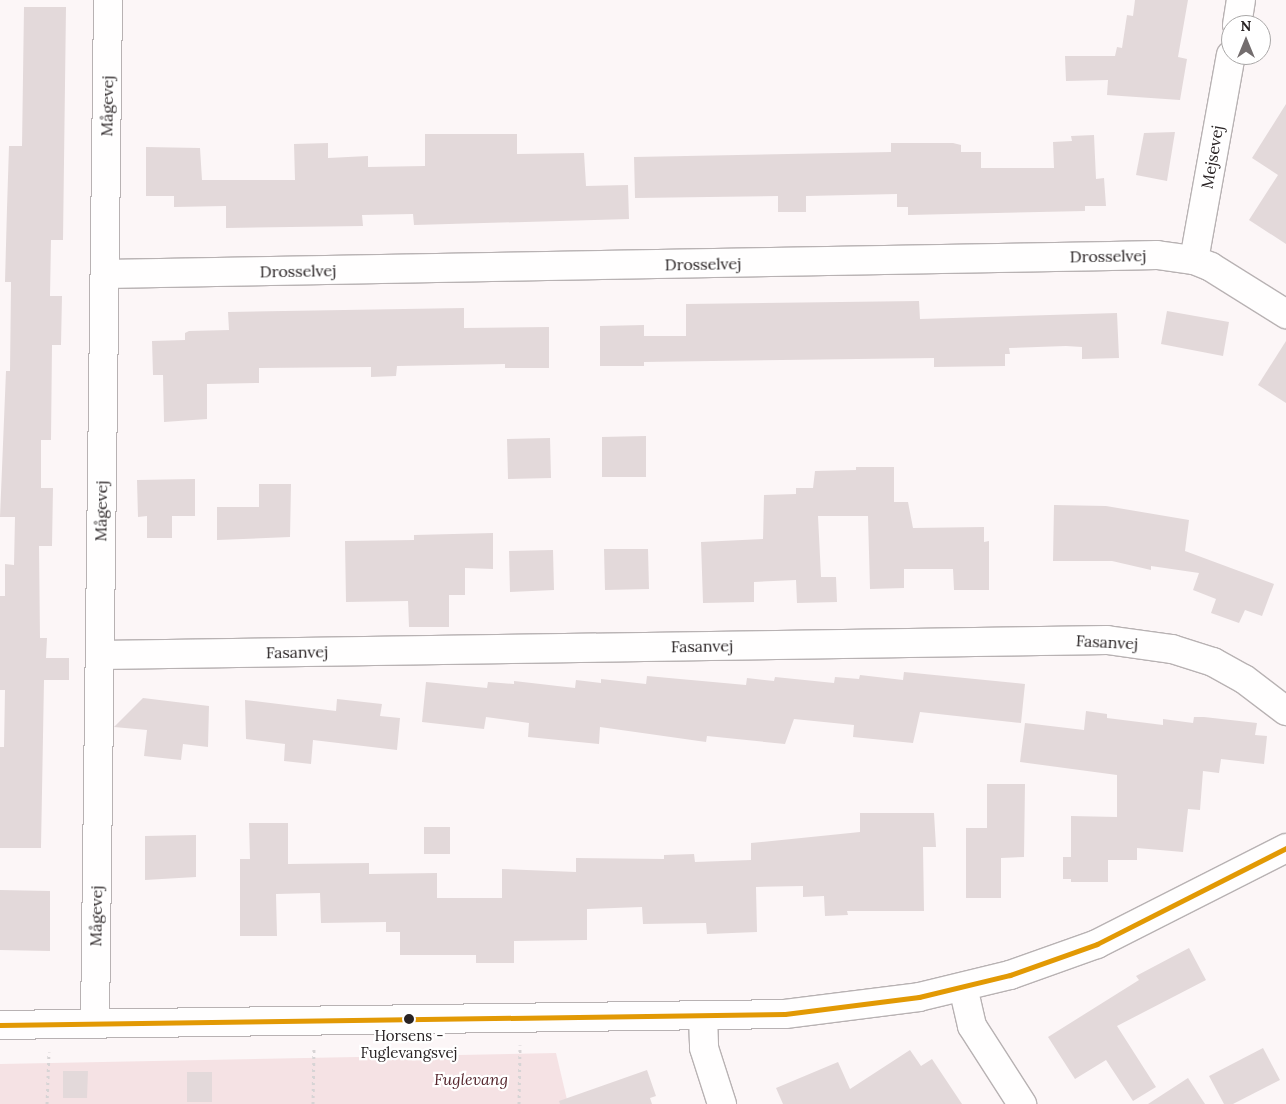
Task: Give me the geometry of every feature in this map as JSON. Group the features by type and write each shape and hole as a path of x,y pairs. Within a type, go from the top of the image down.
{"street":[{"name":"Mågevej","path":"95,1022 108,0"},
{"path":"1239,15 1241,0"},
{"name":"Mejsevej","path":"1194,260 1229,65"},
{"name":"Drosselvej","path":"104,274 1147,256 1194,260 1211,267 1286,314"},
{"name":"Fasanvej","path":"100,655 1107,640 1172,649 1213,662 1244,679 1286,711"},
{"path":"0,1025 95,1022 785,1014 919,997 1010,975 1097,944 1286,848"},
{"path":"963,987 972,1026 1022,1104"},
{"path":"704,1016 704,1048 722,1104"}],"path":[{"path":"519,1018 519,1104"},
{"path":"313,1104 315,1020"},
{"path":"47,1104 50,1024"}],"green space":[{"name":"Fuglevang","path":"556,1053 568,1104 0,1104 0,1064"}],"building":[{"path":"1135,0 1188,0 1178,57 1187,59 1180,100 1107,95 1108,80 1066,81 1065,56 1115,56 1117,47 1122,48 1127,15 1133,16"},
{"path":"24,7 66,7 63,240 51,240 50,296 62,296 61,345 52,345 51,440 41,440 41,488 53,488 52,546 39,546 40,638 47,638 46,658 69,658 69,680 44,680 41,848 0,848 0,747 4,747 5,690 0,690 0,596 5,596 5,564 14,565 15,517 0,517 6,371 10,371 11,282 5,282 7,208 9,146 22,146"},
{"path":"1286,104 1286,244 1249,220 1278,175 1252,158"},
{"path":"1175,132 1167,181 1136,175 1144,133"},
{"path":"425,134 517,134 517,154 584,153 586,186 628,185 629,219 414,225 413,214 362,215 363,226 226,228 226,206 174,207 174,196 146,196 146,147 200,148 202,180 295,180 294,144 328,143 328,158 368,156 368,167 425,166"},
{"path":"1094,135 1096,179 1104,178 1106,206 1085,206 1085,211 908,215 908,207 897,207 897,194 806,196 806,212 778,212 778,196 635,198 634,157 891,152 891,143 953,143 961,145 961,152 981,152 981,168 1054,168 1053,142 1072,141 1071,136"},
{"path":"919,301 920,319 1117,313 1119,358 1082,359 1082,347 1066,346 1009,348 1010,354 1005,354 1005,366 934,367 934,358 644,362 644,366 600,366 600,326 644,325 644,336 686,336 686,304"},
{"path":"464,308 464,328 549,327 549,368 505,368 505,364 397,366 396,376 371,377 371,367 259,368 259,383 207,384 207,419 164,422 163,375 153,375 152,341 185,340 185,333 189,331 229,330 228,312"},
{"path":"1167,311 1229,322 1223,356 1161,344"},
{"path":"1286,341 1286,403 1258,385"},
{"path":"646,436 646,477 602,477 602,437"},
{"path":"550,438 551,478 508,479 507,439"},
{"path":"856,467 894,467 894,502 908,502 913,528 984,527 984,542 989,541 989,590 954,590 953,569 904,569 904,588 870,589 868,516 818,516 821,577 836,577 837,602 797,603 796,580 754,582 754,602 703,603 701,542 763,539 764,495 796,494 796,488 813,488 815,471 856,470"},
{"path":"195,479 195,516 172,516 172,538 147,538 147,516 138,517 137,480"},
{"path":"259,484 291,484 290,537 217,540 217,507 259,507"},
{"path":"1054,505 1106,506 1189,520 1185,551 1274,584 1262,616 1245,610 1239,623 1211,613 1216,599 1193,590 1199,573 1151,566 1151,570 1112,561 1053,561"},
{"path":"493,533 493,569 465,568 465,595 449,595 449,627 409,627 408,601 346,602 345,541 414,540 414,535"},
{"path":"604,549 648,549 649,589 605,590"},
{"path":"553,550 554,590 510,592 509,551"},
{"path":"904,672 1025,684 1021,723 920,712 913,743 853,737 854,725 794,719 785,744 707,736 706,742 600,727 599,744 528,737 529,723 486,717 484,729 422,722 426,682 487,688 488,682 514,684 514,681 575,688 576,680 601,683 601,679 646,684 647,676 746,685 747,678 774,681 775,677 834,683 835,677 859,679 860,675 903,680"},
{"path":"143,698 209,706 208,747 183,744 181,760 144,756 147,730 114,727"},
{"path":"337,699 382,704 380,716 400,718 397,750 313,740 311,764 284,761 285,744 246,739 245,700 336,711"},
{"path":"1086,711 1107,714 1107,718 1163,725 1163,719 1193,723 1194,717 1257,723 1255,735 1267,736 1264,764 1221,759 1219,773 1203,771 1200,810 1188,809 1183,852 1137,848 1137,860 1108,860 1108,882 1071,882 1071,879 1063,879 1063,857 1071,857 1071,816 1117,817 1117,775 1020,762 1025,723 1084,730"},
{"path":"987,784 1025,784 1024,857 1001,858 1001,898 966,898 966,828 987,828"},
{"path":"860,813 934,813 936,847 923,847 924,911 847,911 848,915 825,916 824,896 803,897 803,886 756,887 757,932 707,934 706,923 643,924 642,907 587,909 587,940 514,941 514,963 476,963 476,955 400,955 400,932 386,932 386,922 321,923 320,893 276,894 277,936 240,936 240,859 250,859 249,823 288,823 288,864 369,863 369,874 437,873 437,898 502,898 502,869 576,872 576,858 664,859 664,855 694,854 695,862 751,860 751,843 860,832"},
{"path":"424,827 450,827 450,854 424,854"},
{"path":"196,835 196,877 145,880 145,836"},
{"path":"0,890 50,891 50,951 0,950"},
{"path":"1189,948 1206,980 1117,1026 1156,1087 1133,1101 1106,1060 1075,1079 1048,1037 1139,980 1136,976"},
{"path":"1263,1048 1280,1080 1233,1104 1224,1104 1209,1076"},
{"path":"910,1050 921,1066 932,1059 962,1104 783,1104 776,1088 838,1062 850,1089"},
{"path":"647,1070 656,1096 650,1098 652,1104 560,1104 559,1101"},
{"path":"63,1071 88,1071 87,1098 63,1098"},
{"path":"187,1072 212,1072 212,1102 187,1102"},
{"path":"1188,1078 1205,1104 1148,1104"}],"transit line":[{"path":"0,1025 785,1014 919,997 1010,975 1097,944 1286,848"}],"place":[{"name":"Horsens - Fuglevangsvej","path":"409,1019"}]}
